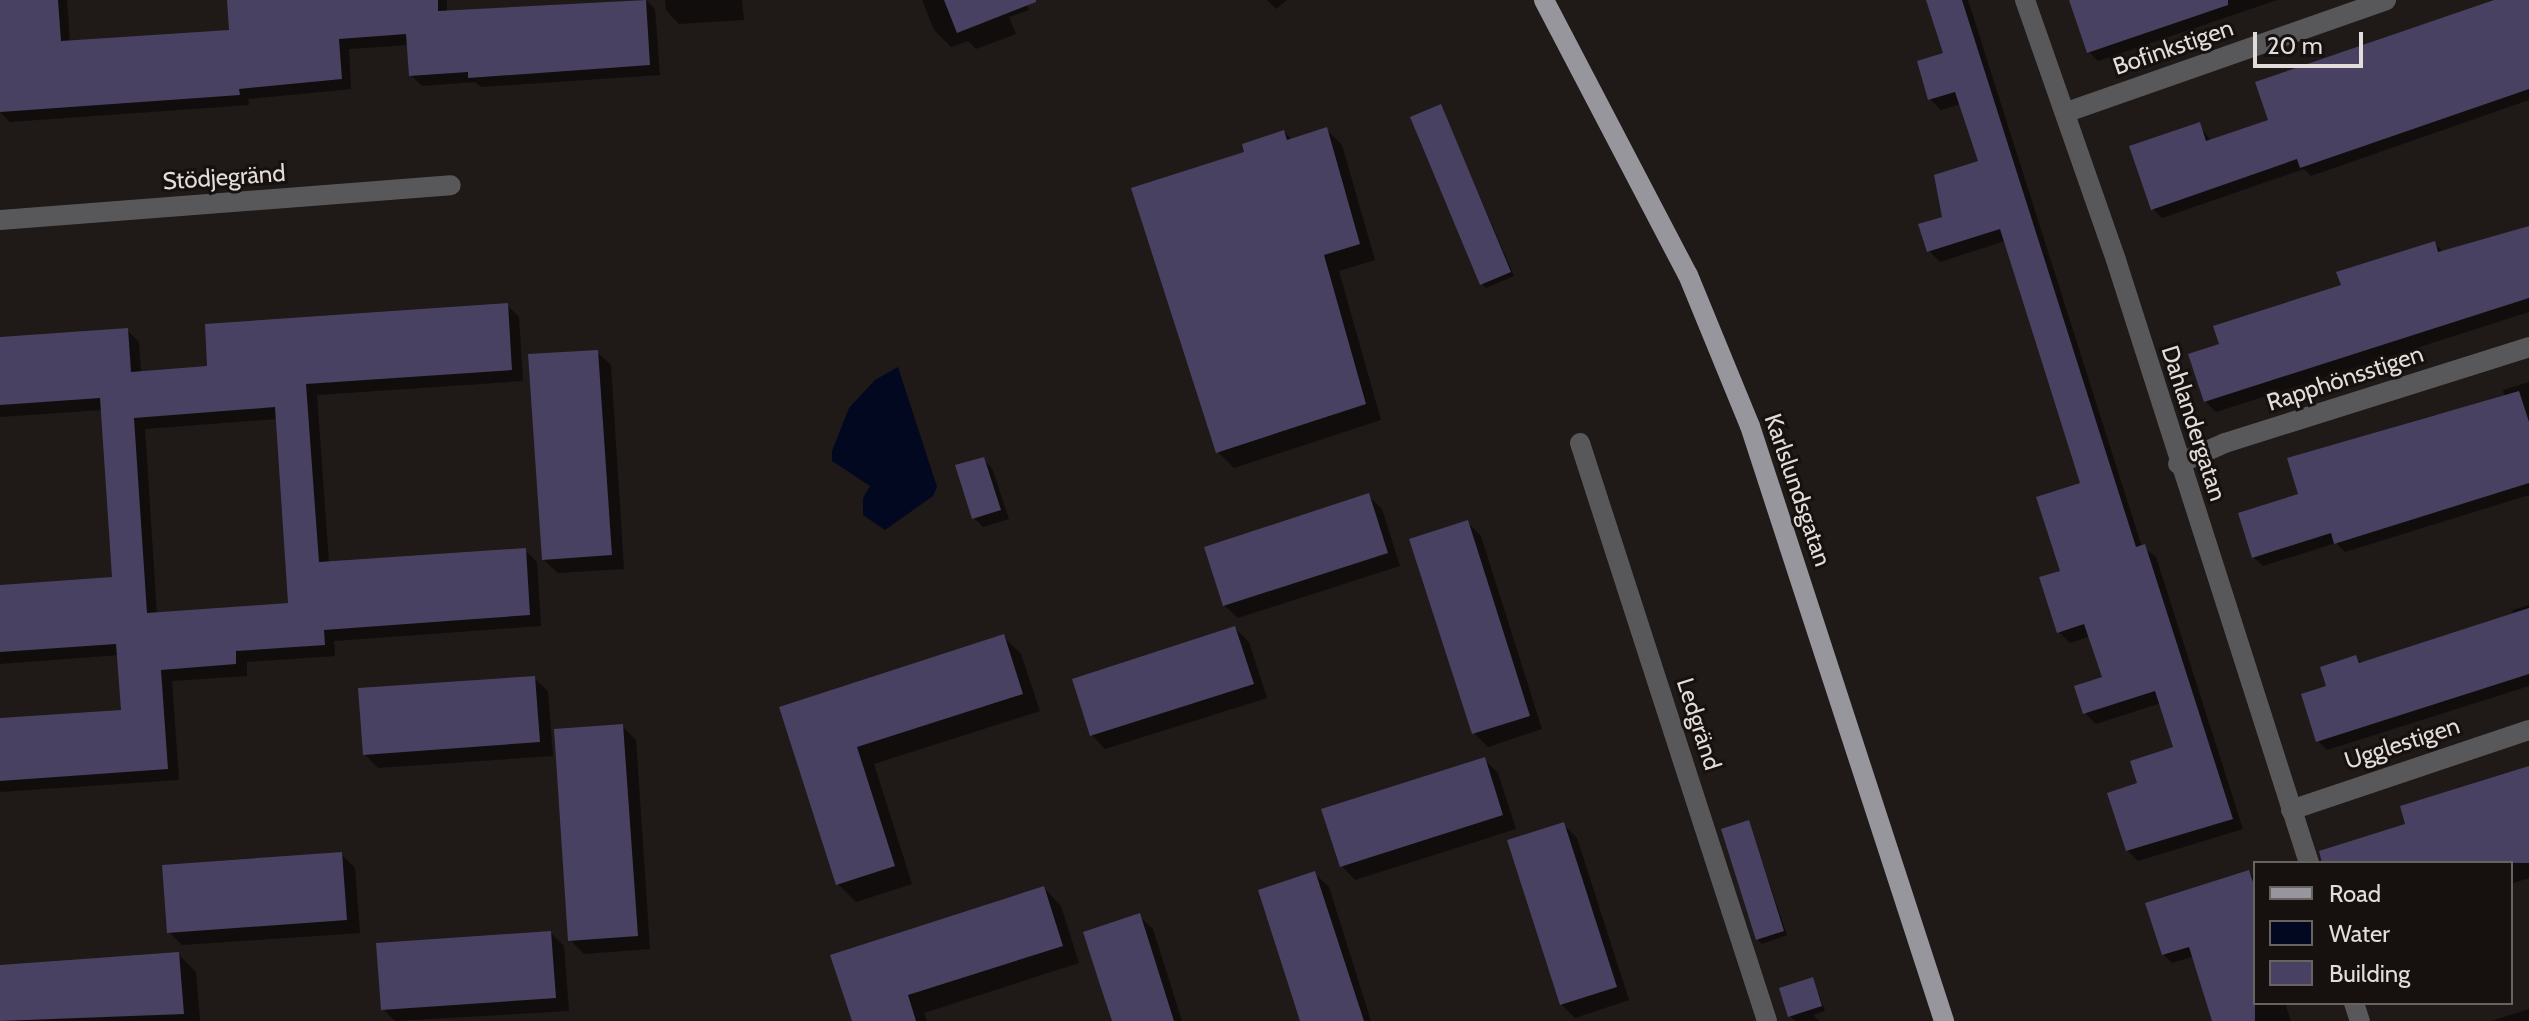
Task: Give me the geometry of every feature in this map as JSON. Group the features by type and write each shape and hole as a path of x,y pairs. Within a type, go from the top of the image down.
{"main road":[{"name":"Karlslundsgatan","path":"1544,0 1688,275 1750,426 1944,1021"}],"street":[{"name":"Dahlandergatan","path":"2025,0 2067,112 2308,861"},
{"name":"Bofinkstigen","path":"2067,112 2386,0"},
{"name":"Stödjegränd","path":"0,220 451,185"},
{"name":"Rapphönsstigen","path":"2178,464 2225,443 2529,347"},
{"name":"Ledgränd","path":"1580,443 1767,1021"},
{"name":"Ugglestigen","path":"2291,810 2529,730"}],"water":[{"path":"898,367 937,487 933,496 885,530 863,515 863,498 870,486 832,461 832,451 849,408 875,380"}],"building":[{"path":"0,0 58,0 61,41 229,30 227,0 438,0 438,11 646,0 650,65 468,78 468,72 409,76 406,34 339,39 342,79 239,89 240,95 0,112"},
{"path":"944,0 1036,0 1036,2 957,33"},
{"path":"1926,0 1962,0 2136,547 2145,544 2233,819 2126,851 2107,793 2137,783 2130,761 2173,747 2155,691 2083,714 2074,686 2102,677 2084,624 2057,633 2039,577 2060,571 2036,497 2080,483 2000,229 1927,252 1918,224 1942,217 1934,175 1978,161 1955,92 1928,100 1917,61 1943,53"},
{"path":"2069,0 2228,0 2228,5 2087,53"},
{"path":"2494,0 2529,0 2529,89 2300,168 2297,159 2151,210 2129,146 2200,122 2206,141 2268,120 2255,82"},
{"path":"1441,104 1511,272 1480,285 1410,117"},
{"path":"1327,127 1360,244 1324,255 1366,404 1216,453 1131,188 1244,152 1242,144 1284,130 1287,140"},
{"path":"2529,226 2529,298 2204,402 2188,354 2219,344 2213,326 2341,285 2336,272 2435,241 2438,252"},
{"path":"508,303 512,370 306,384 319,562 526,548 530,615 324,630 325,645 236,651 236,664 161,670 168,769 0,781 0,718 121,710 116,644 0,652 0,585 112,577 100,398 0,405 0,337 128,328 131,372 207,366 205,324","holes":["275,407 288,603 147,613 134,418"]},
{"path":"598,350 612,555 542,560 528,354"},
{"path":"2519,391 2529,422 2529,483 2334,544 2331,533 2252,558 2238,513 2298,494 2287,458"},
{"path":"984,457 1001,510 972,519 955,465"},
{"path":"1369,493 1388,553 1223,606 1204,547"},
{"path":"1468,520 1530,716 1472,734 1409,539"},
{"path":"2529,608 2529,674 2316,742 2301,694 2326,686 2320,667 2356,655 2359,663"},
{"path":"1235,626 1254,684 1090,736 1072,679"},
{"path":"1004,634 1023,694 857,747 895,866 836,885 779,707"},
{"path":"535,676 540,742 363,755 358,688"},
{"path":"623,724 638,936 568,941 554,729"},
{"path":"1485,757 1503,815 1340,867 1321,809"},
{"path":"2529,766 2529,863 2322,861 2319,851 2405,824 2400,806"},
{"path":"1749,820 1784,931 1756,940 1721,829"},
{"path":"1564,822 1617,987 1560,1005 1507,840"},
{"path":"342,852 347,920 167,933 162,865"},
{"path":"2249,870 2253,882 2255,1021 2212,1021 2189,947 2162,955 2145,903"},
{"path":"1315,871 1364,1021 1300,1021 1258,890"},
{"path":"1044,886 1063,946 908,995 916,1021 852,1021 830,955"},
{"path":"1140,913 1174,1021 1112,1021 1083,932"},
{"path":"551,931 556,998 381,1010 376,943"},
{"path":"179,952 184,1014 0,1021 0,965"},
{"path":"1813,977 1822,1006 1788,1017 1779,988"}]}
